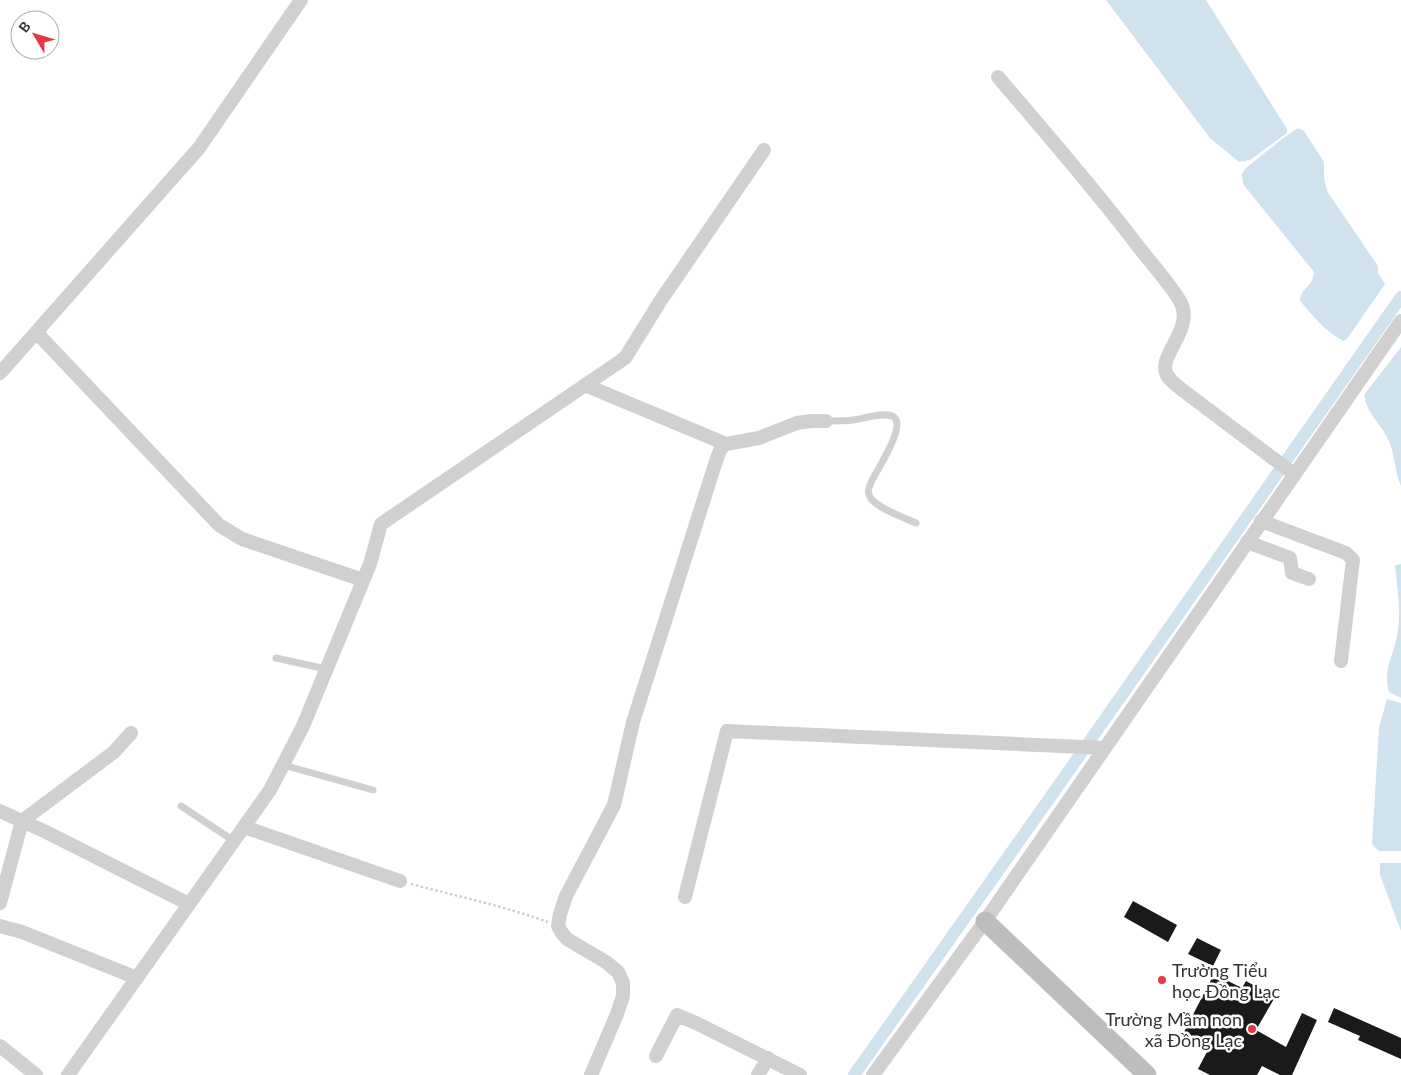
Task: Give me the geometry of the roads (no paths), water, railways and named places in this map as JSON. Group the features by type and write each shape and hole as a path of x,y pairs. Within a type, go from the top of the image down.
{"street":[{"path":"3,365 36,332 199,148 301,0"},
{"path":"998,77 1116,218 1182,306 1185,314 1167,360 1165,367 1167,375 1181,388 1291,472"},
{"path":"68,1075 270,790 303,726 370,564 381,524 625,358 661,300 764,150"},
{"path":"873,1075 985,921 1105,748 1247,542 1291,472 1401,321"},
{"path":"36,332 219,525 242,539 363,580"},
{"path":"585,385 726,444"},
{"path":"591,1075 618,1014 623,996 623,983 618,972 606,962 567,939 558,926 560,914 566,896 614,805 633,722 717,458 721,448 726,444 759,438 797,423 811,421 826,422"},
{"path":"1261,521 1346,553 1353,560 1340,662"},
{"path":"1247,542 1290,558 1292,573 1309,579"},
{"path":"685,897 727,731 1105,748"},
{"path":"0,903 22,821 114,752 131,733"},
{"path":"0,811 189,904"},
{"path":"244,827 400,881"},
{"path":"985,921 1147,1075"},
{"path":"0,926 22,932 137,978"},
{"path":"656,1056 677,1015 800,1075"},
{"path":"0,1046 36,1075"},
{"path":"758,1075 768,1058"}],"lane":[{"path":"826,422 882,415 895,418 895,432 884,460 870,483 869,494 875,503 916,523"},
{"path":"276,658 326,669"},
{"path":"283,765 373,790"},
{"path":"181,806 234,841"}],"water":[{"path":"1106,0 1206,0 1287,129 1287,133 1250,160 1239,162 1210,138"},
{"path":"1298,128 1304,131 1324,162 1324,178 1327,191 1378,266 1378,273 1385,284 1347,339 1343,341 1325,328 1300,301 1302,293 1312,281 1314,272 1243,184 1242,174 1246,168"},
{"path":"1401,347 1401,486 1390,444 1372,415 1364,395"},
{"path":"1401,564 1401,698 1389,692 1387,676 1399,623 1395,565"},
{"path":"1387,699 1401,703 1401,851 1379,851 1372,844 1379,728"},
{"path":"1380,863 1401,863 1401,931 1380,875"}],"waterway":[{"path":"854,1075 1401,297"}],"place":[{"name":"Trường Tiểu học Đồng Lạc","path":"1162,980"},
{"name":"Trường Mầm non xã Đồng Lạc","path":"1252,1029"}]}
